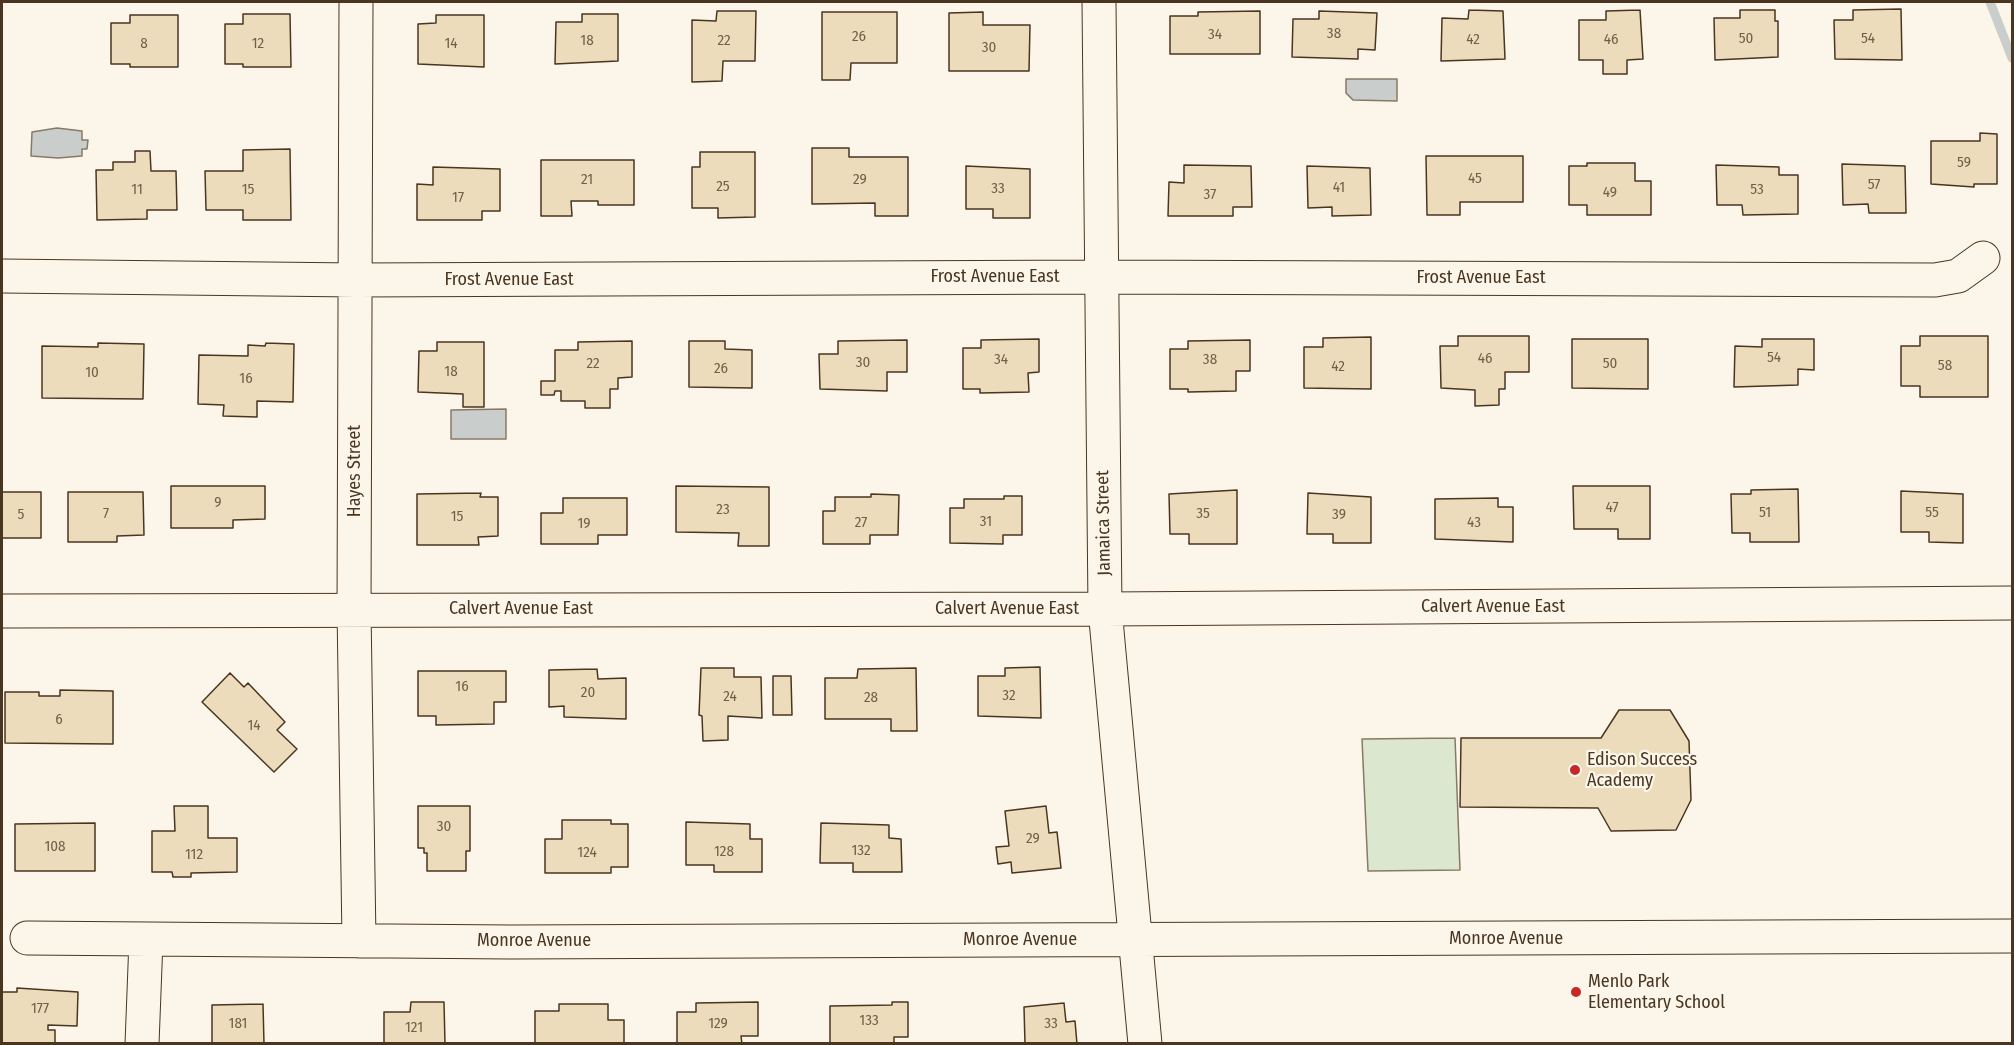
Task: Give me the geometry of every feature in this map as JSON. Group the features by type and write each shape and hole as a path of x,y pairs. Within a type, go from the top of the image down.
{"street":[{"name":"Hayes Street","path":"356,2 354,609 359,941"},
{"name":"Jamaica Street","path":"1099,2 1105,609 1145,1044"},
{"name":"Frost Avenue East","path":"2,276 356,280 1101,277 1935,280 1958,276 1983,258"},
{"name":"Calvert Avenue East","path":"2,611 1105,609 2013,603"},
{"name":"Monroe Avenue","path":"27,938 359,941 2013,936"},
{"path":"142,1044 146,940"}],"green space":[{"path":"1455,738 1460,870 1368,871 1362,739"}],"shaded area":[{"path":"1346,79 1397,79 1397,101 1353,100 1346,93"},
{"path":"57,128 82,131 82,140 88,140 87,149 82,149 82,156 58,158 31,156 32,132"},
{"path":"506,409 506,439 451,439 451,410"}],"building":[{"path":"1901,9 1902,60 1835,59 1834,20 1853,20 1853,10"},
{"path":"1469,10 1503,11 1505,59 1441,61 1442,18 1468,19"},
{"path":"1640,10 1643,59 1627,60 1627,74 1603,74 1603,60 1579,60 1579,20 1606,20 1606,11"},
{"path":"1740,10 1775,10 1775,21 1778,21 1778,57 1715,60 1714,18 1740,18"},
{"path":"717,11 756,11 755,61 723,61 722,81 692,82 692,20 716,21"},
{"path":"1260,11 1260,54 1170,54 1170,16 1198,16 1198,12"},
{"path":"1319,11 1377,13 1375,50 1358,49 1358,59 1292,57 1293,19 1319,19"},
{"path":"822,12 897,12 897,63 851,63 850,80 822,80"},
{"path":"983,12 983,25 1030,25 1029,71 949,71 949,13"},
{"path":"243,14 290,14 291,67 243,67 243,64 225,64 225,24 243,24"},
{"path":"582,14 618,14 618,61 555,64 556,22 582,22"},
{"path":"130,15 178,15 178,67 130,67 130,64 111,64 111,23 130,23"},
{"path":"436,15 484,15 484,67 418,64 418,24 436,23"},
{"path":"1980,133 1997,134 1997,184 1974,184 1974,187 1931,184 1931,141 1980,141"},
{"path":"812,148 849,148 849,157 908,157 908,216 875,216 875,203 812,204"},
{"path":"290,149 291,220 243,220 243,210 206,210 205,171 243,171 243,150"},
{"path":"135,151 150,151 151,171 176,171 177,210 147,210 147,219 97,220 96,170 113,170 113,162 135,162"},
{"path":"700,152 755,152 755,217 718,218 718,208 692,208 692,167 700,167"},
{"path":"1426,156 1523,156 1523,202 1460,202 1460,215 1427,215"},
{"path":"541,160 634,160 634,205 598,205 598,201 571,201 572,216 541,216"},
{"path":"1587,163 1635,163 1635,181 1651,181 1651,215 1587,215 1587,205 1569,205 1569,166 1587,166"},
{"path":"1842,164 1905,166 1906,213 1869,213 1868,204 1843,205"},
{"path":"1184,165 1251,166 1252,207 1233,207 1233,216 1168,216 1169,182 1184,183"},
{"path":"1716,165 1779,167 1779,175 1798,175 1798,214 1743,215 1742,205 1717,205"},
{"path":"966,166 1030,169 1030,218 993,218 993,209 966,209"},
{"path":"1307,166 1370,168 1371,215 1332,216 1332,207 1308,208"},
{"path":"433,167 500,169 500,211 482,211 482,220 417,220 417,184 433,185"},
{"path":"1458,336 1529,336 1529,372 1505,372 1505,389 1499,389 1499,405 1475,406 1475,390 1441,388 1440,346 1458,346"},
{"path":"1920,336 1988,336 1988,397 1920,397 1920,386 1901,386 1901,346 1920,346"},
{"path":"1371,337 1371,389 1304,388 1304,347 1323,347 1323,338"},
{"path":"1039,339 1039,372 1028,373 1029,392 980,393 980,389 963,389 963,348 981,348 981,340"},
{"path":"1572,339 1648,339 1648,389 1572,388"},
{"path":"1762,339 1814,339 1814,370 1798,369 1798,385 1734,387 1735,346 1762,347"},
{"path":"907,340 907,372 887,372 887,391 820,389 819,354 838,354 838,341"},
{"path":"1250,340 1250,371 1236,371 1236,391 1188,392 1188,389 1170,389 1170,349 1188,349 1188,341"},
{"path":"632,341 632,377 618,378 618,389 610,389 610,408 585,408 585,401 561,401 561,391 555,391 554,395 541,395 541,381 555,381 555,350 578,350 578,342"},
{"path":"689,341 725,341 725,349 752,350 752,388 689,387"},
{"path":"437,342 484,342 484,407 463,407 463,394 418,392 419,351 437,351"},
{"path":"98,343 144,344 143,399 42,398 42,346 98,347"},
{"path":"266,343 294,344 293,402 257,401 257,417 223,416 224,405 198,404 199,355 248,356 248,345 265,346"},
{"path":"171,486 265,486 265,519 233,520 233,528 171,528"},
{"path":"676,486 769,487 769,546 738,546 739,533 676,532"},
{"path":"1573,486 1650,486 1650,539 1618,539 1618,529 1574,529"},
{"path":"1798,489 1799,542 1750,542 1750,533 1732,533 1731,494 1751,494 1751,490"},
{"path":"1237,490 1237,544 1189,544 1189,534 1170,534 1169,494"},
{"path":"1901,491 1963,494 1963,543 1929,542 1929,532 1901,532"},
{"path":"2,492 41,492 41,538 2,538"},
{"path":"68,492 143,492 144,535 117,536 117,542 68,542"},
{"path":"481,493 480,497 498,497 498,536 478,537 479,545 417,545 417,494"},
{"path":"1308,493 1371,497 1371,543 1333,543 1333,534 1307,534"},
{"path":"871,494 899,495 898,535 870,535 870,544 823,544 823,511 835,511 835,497 871,497"},
{"path":"1004,496 1022,496 1022,535 1003,535 1003,544 950,543 950,508 964,508 964,499 1004,499"},
{"path":"563,498 627,498 627,535 598,535 598,544 541,544 541,513 563,513"},
{"path":"1498,498 1498,507 1513,507 1513,542 1435,539 1435,499"},
{"path":"1040,667 1041,718 978,716 978,676 1005,676 1005,668"},
{"path":"701,668 734,668 734,677 761,677 762,718 728,716 728,740 703,741 702,716 699,715"},
{"path":"916,668 917,731 891,731 891,719 825,719 825,678 857,678 858,669"},
{"path":"597,669 598,679 626,678 626,719 564,717 564,706 549,707 549,670"},
{"path":"418,671 506,671 506,702 494,702 494,724 436,725 436,716 418,716"},
{"path":"230,673 244,687 248,683 285,722 277,730 297,749 274,772 202,702"},
{"path":"773,676 791,676 792,715 773,715"},
{"path":"60,690 113,691 113,744 5,743 5,692 39,692 39,696 60,696"},
{"name":"Edison Success Academy","path":"1619,710 1670,710 1689,741 1691,800 1676,830 1611,831 1598,808 1460,807 1461,738 1601,738"},
{"path":"174,806 208,806 208,838 237,838 237,872 191,873 191,877 173,877 172,872 152,872 152,831 175,831"},
{"path":"418,806 470,806 470,851 466,851 466,871 427,871 427,853 424,853 424,848 418,848"},
{"path":"1046,806 1049,833 1057,832 1061,868 1012,873 1011,862 998,864 996,847 1009,846 1005,811"},
{"path":"562,820 611,820 611,824 628,824 628,867 611,867 611,873 545,873 545,839 562,839"},
{"path":"686,822 750,824 750,839 762,839 762,872 714,872 714,865 686,865"},
{"path":"95,823 95,871 15,871 15,824"},
{"path":"821,823 889,825 889,838 901,839 902,872 853,872 853,863 820,863"},
{"path":"17,988 78,992 77,1026 48,1025 48,1030 55,1030 55,1044 2,1044 2,992 17,992"},
{"path":"411,1002 444,1002 445,1044 384,1044 384,1012 410,1012"},
{"path":"758,1002 758,1036 741,1036 742,1044 677,1044 677,1012 696,1012 696,1003"},
{"path":"892,1002 908,1002 908,1037 894,1037 894,1044 830,1044 830,1006 892,1005"},
{"path":"1064,1003 1066,1022 1075,1021 1077,1044 1025,1044 1024,1007"},
{"path":"263,1004 264,1044 212,1044 212,1005"},
{"path":"559,1004 608,1004 608,1020 624,1020 624,1044 535,1044 535,1011 559,1011"}],"waterway":[{"path":"1990,2 2012,58"}],"place":[{"name":"Edison Success Academy","path":"1575,770"},
{"name":"Menlo Park Elementary School","path":"1576,992"}]}
